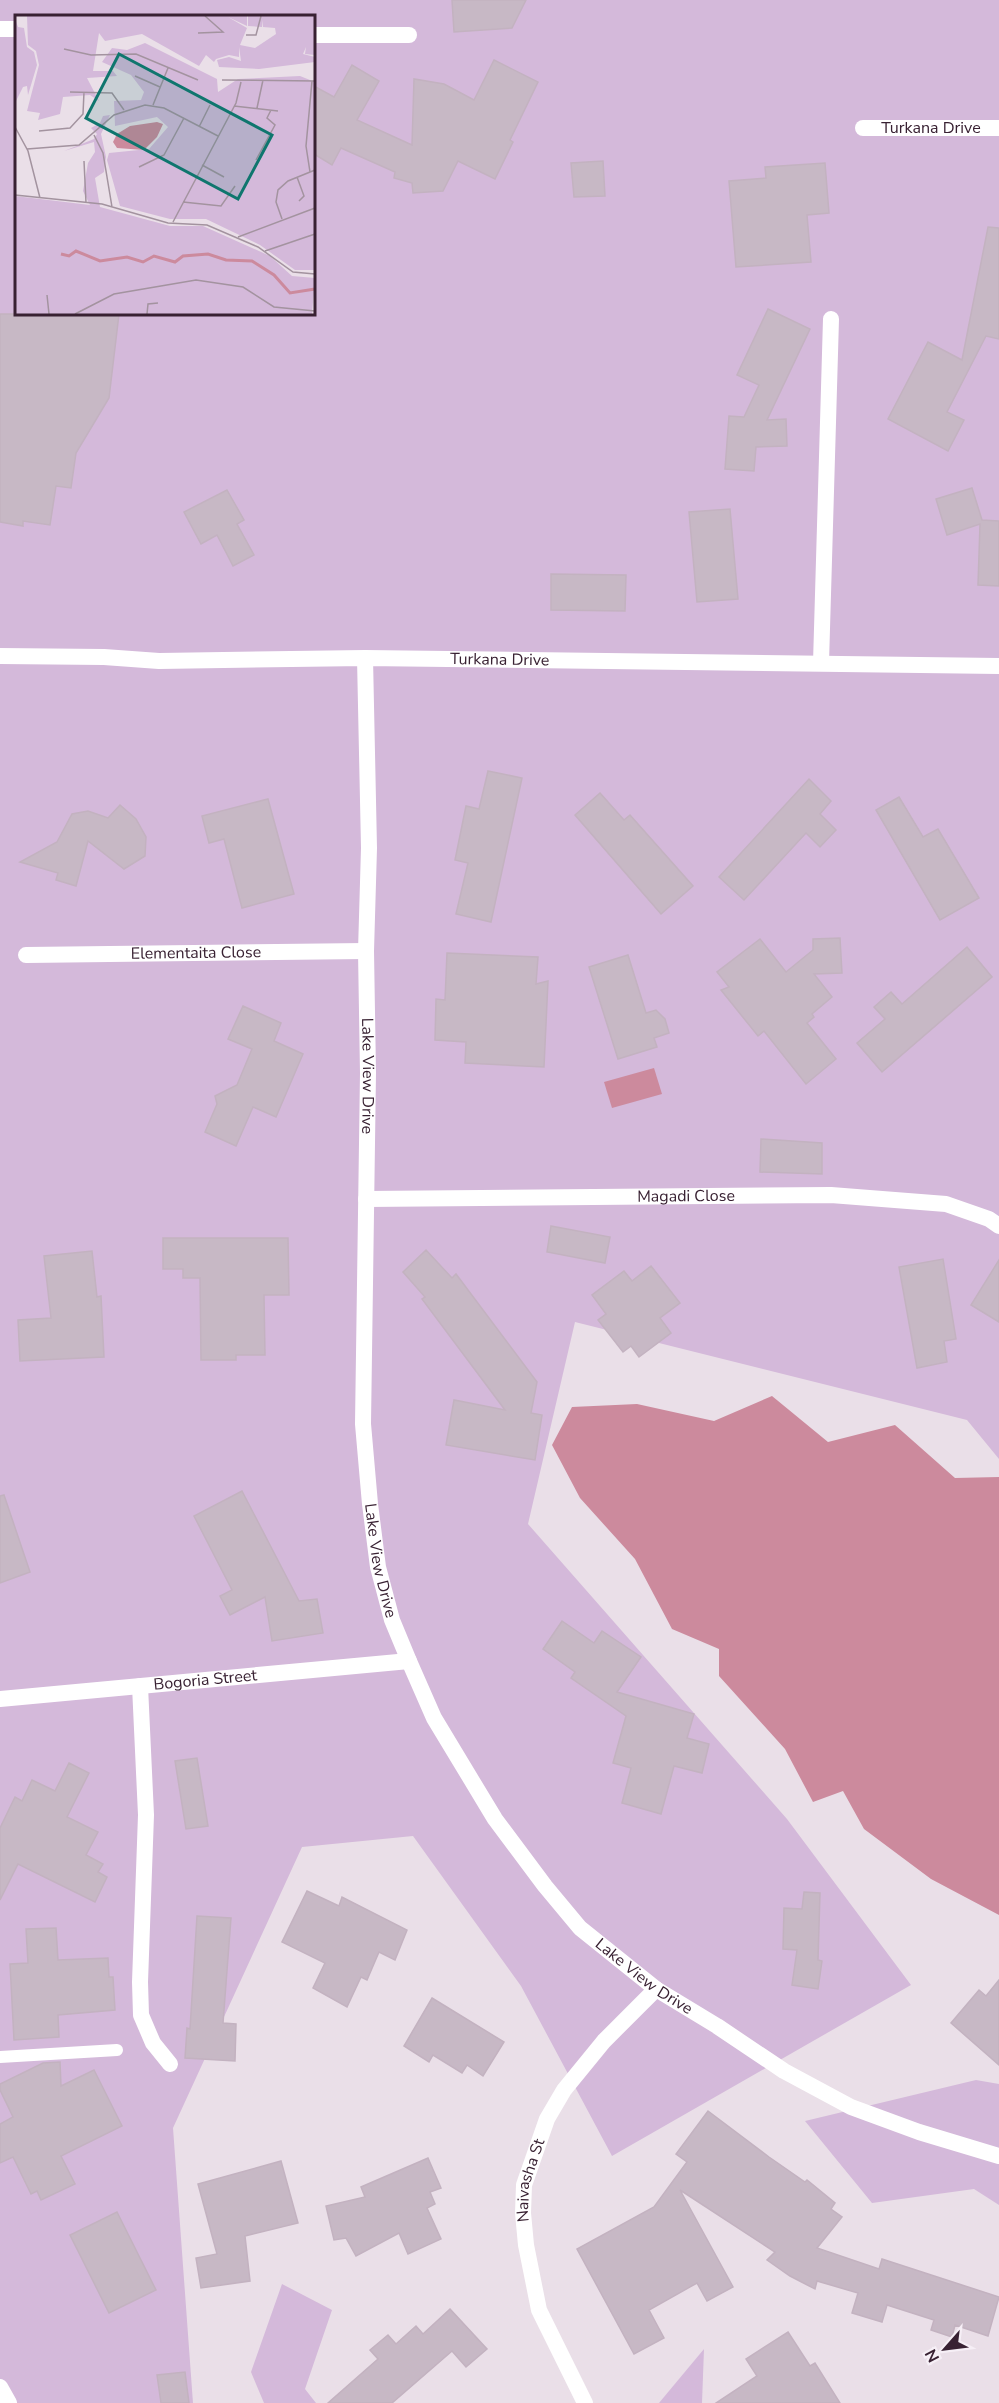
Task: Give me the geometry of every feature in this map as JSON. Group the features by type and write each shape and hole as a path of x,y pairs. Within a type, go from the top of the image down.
{"street":[{"path":"315,35 409,35"},
{"name":"Turkana Drive","path":"863,128 999,128"},
{"path":"821,663 831,319"},
{"name":"Turkana Drive","path":"0,656 104,657 159,661 365,658 999,666"},
{"name":"Lake View Drive","path":"365,658 369,848 366,951 363,1424 378,1568 392,1620 409,1661 434,1718 495,1819 580,1928 656,1989 717,2026 783,2071 851,2107 919,2132 999,2156"},
{"name":"Elementaita Close","path":"26,955 366,951"},
{"name":"Magadi Close","path":"366,1199 831,1195 946,1204 989,1219 999,1226"},
{"name":"Bogoria Street","path":"0,1699 409,1661"},
{"path":"140,1686 146,1815 141,2015 153,2043 170,2064"},
{"name":"Naivasha St","path":"585,2403 539,2310 526,2245 523,2213 524,2185 547,2119 564,2090 604,2041 656,1989"},
{"path":"0,2387 9,2403"}],"lane":[{"path":"0,2057 117,2050"}],"shaded area":[{"path":"0,0 999,0 999,1459 967,1420 575,1322 528,1524 787,1819 911,1985 612,2156 521,1986 413,1836 302,1847 173,2128 193,2403 0,2403"},
{"path":"654,1068 662,1094 612,1108 604,1082"},
{"path":"772,1396 828,1442 895,1425 955,1478 999,1477 999,1915 931,1879 864,1829 843,1791 813,1802 785,1749 719,1676 719,1649 672,1629 635,1559 580,1498 552,1445 572,1407 637,1404 714,1421"},
{"path":"976,2080 999,2084 999,2205 974,2189 872,2203 805,2121"},
{"path":"282,2284 332,2310 305,2389 316,2403 264,2403 251,2372"},
{"path":"704,2349 702,2403 659,2403"}],"building":[{"path":"452,0 526,0 512,28 454,32"},
{"path":"494,60 538,82 510,140 513,142 495,179 458,161 443,191 413,193 412,183 394,178 395,172 341,148 332,165 315,155 315,87 334,97 352,65 379,81 357,120 412,145 414,79 444,84 474,100"},
{"path":"603,161 605,196 574,197 571,163"},
{"path":"825,163 829,213 807,215 811,262 736,267 729,181 766,178 765,167"},
{"path":"988,227 999,228 999,339 986,336 947,412 964,420 948,451 888,419 928,342 962,360"},
{"path":"768,309 810,329 767,420 786,419 787,446 756,447 754,471 725,469 729,416 744,417 759,385 737,375"},
{"path":"0,314 119,315 109,398 76,453 71,488 56,486 50,525 23,521 23,526 0,522"},
{"path":"972,488 982,520 999,521 999,586 978,585 980,524 947,535 936,499"},
{"path":"227,490 244,520 237,524 254,555 233,566 217,535 201,544 184,512"},
{"path":"730,509 738,599 697,602 689,512"},
{"path":"551,574 626,575 625,611 551,610"},
{"path":"488,771 522,778 491,922 456,914 468,863 455,860 466,806 479,809"},
{"path":"809,779 831,801 820,814 836,830 820,847 806,833 744,900 719,877"},
{"path":"600,793 624,820 630,815 693,886 661,914 575,815"},
{"path":"899,797 923,837 938,829 979,898 940,920 876,810"},
{"path":"268,799 294,894 242,908 224,839 209,843 202,816"},
{"path":"120,805 136,819 146,837 145,856 124,869 88,841 76,886 56,880 58,873 20,862 57,842 72,814 88,811 108,818"},
{"path":"840,938 842,973 814,974 832,997 812,1014 814,1017 807,1023 836,1059 806,1084 764,1031 758,1036 721,990 729,987 717,972 760,939 786,972 813,950 813,939"},
{"path":"967,947 992,977 882,1072 857,1043 885,1019 874,1007 891,992 902,1004"},
{"path":"447,953 538,957 536,984 548,981 544,1067 465,1063 466,1042 435,1040 436,999 445,1000"},
{"path":"628,955 646,1013 656,1010 665,1019 669,1033 654,1038 657,1047 618,1059 589,967"},
{"path":"243,1006 281,1023 274,1041 303,1054 276,1117 253,1107 236,1146 205,1132 217,1104 215,1096 237,1085 252,1049 228,1039"},
{"path":"761,1139 822,1143 822,1174 760,1172"},
{"path":"551,1226 610,1237 605,1263 547,1252"},
{"path":"163,1238 288,1238 289,1295 264,1295 265,1355 236,1355 236,1360 201,1360 200,1278 183,1278 183,1269 163,1269"},
{"path":"426,1250 452,1278 456,1274 537,1382 531,1413 542,1415 535,1460 446,1445 454,1400 505,1410 422,1299 425,1297 403,1272"},
{"path":"92,1251 97,1297 101,1296 104,1357 20,1361 18,1320 51,1318 44,1256"},
{"path":"943,1259 956,1339 944,1341 947,1362 917,1368 899,1267"},
{"path":"999,1260 999,1322 971,1305"},
{"path":"651,1266 680,1303 660,1318 671,1333 639,1357 631,1346 623,1352 598,1320 606,1314 592,1295 624,1271 632,1281"},
{"path":"242,1491 299,1601 317,1599 323,1633 272,1641 265,1597 230,1615 220,1596 232,1590 194,1516"},
{"path":"4,1495 30,1572 0,1583 0,1496"},
{"path":"562,1621 594,1643 602,1631 641,1657 617,1692 694,1714 687,1738 709,1744 702,1773 674,1766 661,1814 622,1803 631,1768 613,1763 626,1716 571,1678 575,1672 543,1649"},
{"path":"197,1758 208,1826 186,1829 175,1761"},
{"path":"69,1763 89,1773 67,1817 98,1832 86,1855 103,1864 98,1872 107,1877 95,1902 18,1864 0,1900 0,1828 15,1797 22,1801 32,1780 55,1791"},
{"path":"307,1891 339,1906 342,1897 407,1930 395,1960 379,1952 367,1980 361,1977 347,2007 313,1988 325,1963 282,1942"},
{"path":"804,1892 820,1893 818,1960 822,1961 818,1989 792,1985 797,1950 783,1949 784,1908 802,1909"},
{"path":"197,1916 231,1918 223,2023 236,2024 235,2061 185,2058 187,2028 190,2029"},
{"path":"56,1928 58,1960 108,1958 109,1977 113,1977 115,2010 58,2015 59,2037 14,2040 10,1964 28,1963 26,1929"},
{"path":"999,1980 999,2065 951,2023 979,1990 986,1996"},
{"path":"432,1998 504,2042 483,2076 467,2065 462,2073 433,2055 429,2062 404,2046"},
{"path":"60,2062 61,2086 94,2070 122,2126 61,2156 75,2184 41,2200 37,2191 31,2194 13,2157 0,2163 0,2124 13,2117 0,2090 0,2084 43,2063"},
{"path":"708,2111 769,2157 805,2182 807,2180 835,2203 831,2209 842,2217 817,2248 879,2269 882,2259 999,2297 988,2336 955,2325 952,2337 931,2330 934,2320 887,2305 882,2322 852,2313 858,2293 817,2281 815,2289 790,2276 767,2260 775,2252 680,2190 733,2287 707,2301 697,2283 649,2310 664,2338 634,2354 577,2249 654,2207 687,2162 676,2154"},
{"path":"428,2158 441,2188 430,2192 435,2204 427,2208 441,2239 408,2254 399,2233 356,2256 346,2238 334,2240 326,2206 365,2197 361,2187"},
{"path":"281,2161 298,2223 245,2236 250,2281 201,2288 196,2258 217,2254 198,2184"},
{"path":"117,2212 156,2290 109,2313 70,2235"},
{"path":"450,2309 487,2349 466,2367 452,2351 392,2403 328,2403 378,2359 370,2350 388,2335 396,2344 416,2326 423,2334"},
{"path":"788,2332 810,2366 815,2363 840,2403 716,2403 757,2376 746,2359"},
{"path":"185,2372 189,2403 161,2403 157,2375"}]}
